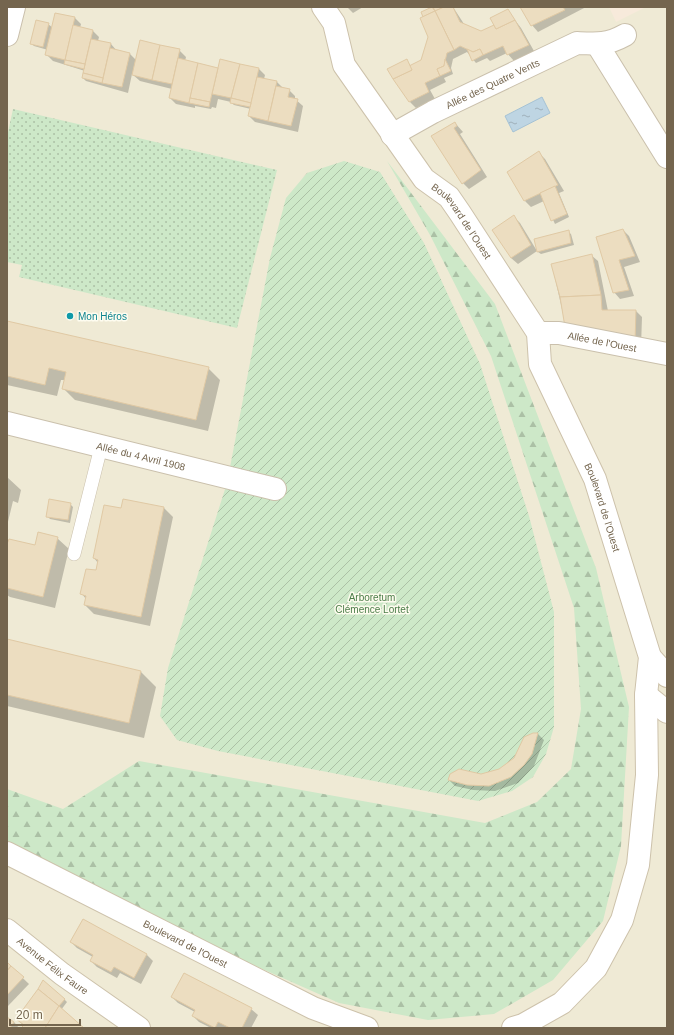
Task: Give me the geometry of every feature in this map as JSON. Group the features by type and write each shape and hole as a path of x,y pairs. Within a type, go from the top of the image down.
{"street":[{"path":"7,35 14,7"},
{"name":"Boulevard de l'Ouest","path":"323,7 334,23 344,65 424,180 449,197 538,333 540,364 595,479 659,657 646,695 647,775 638,865 622,920 596,968 562,1003 522,1026 513,1028"},
{"name":"Allée des Quatre Vents","path":"392,135 433,112 577,43 611,43 625,35"},
{"path":"597,44 667,157"},
{"name":"Allée de l'Ouest","path":"538,333 559,333 667,354"},
{"name":"Allée du 4 Avril 1908","path":"7,423 275,489"},
{"path":"659,657 667,676"},
{"path":"646,695 667,712"},
{"name":"Boulevard de l'Ouest","path":"7,853 313,1008 367,1028"},
{"name":"Avenue Félix Faure","path":"7,930 62,974 139,1028"}],"lane":[{"path":"74,554 101,447"}],"shaded area":[{"path":"7,7 667,7 667,1028 7,1028"},
{"path":"609,7 646,7 616,22"}],"green space":[{"path":"13,109 277,170 237,328 19,277 22,265 7,262 7,137"},
{"name":"Arboretum Clémence Lortet","path":"344,161 380,172 424,243 480,364 529,516 554,612 554,727 546,754 533,777 512,791 478,801 218,751 177,740 160,716 168,668 227,483 270,258 286,198 307,173"},
{"path":"387,161 495,304 596,568 629,707 621,846 603,921 553,980 494,1014 428,1020 339,1003 249,963 7,841 7,789 63,809 139,761 485,823 537,802 571,769 581,709 574,608 491,356 430,235"}],"water":[{"path":"542,97 550,113 513,132 505,116"}],"building":[{"path":"432,7 435,11 423,17 421,12"},
{"path":"433,7 444,7 435,11"},
{"path":"444,7 453,7 460,22 481,31 494,25 496,29 515,20 529,45 507,55 503,46 483,55 480,49 473,52 460,46 454,50 435,11"},
{"path":"520,7 563,7 565,10 531,26"},
{"path":"508,9 515,20 496,29 490,18"},
{"path":"435,11 454,50 447,53 444,66 437,69 440,76 425,83 429,92 409,102 393,79 412,70 409,66 421,60 428,37 420,18"},
{"path":"55,13 75,17 65,60 45,55"},
{"path":"36,20 49,23 43,47 30,44"},
{"path":"73,25 93,30 85,64 65,60"},
{"path":"91,39 111,43 103,78 83,73"},
{"path":"140,40 160,45 152,80 132,75"},
{"path":"160,45 180,49 172,84 152,80"},
{"path":"110,48 130,53 122,87 102,83"},
{"path":"467,49 473,52 480,49 483,55 472,61"},
{"path":"178,58 198,63 189,103 169,98"},
{"path":"220,59 240,64 231,98 212,94"},
{"path":"407,59 412,70 393,79 387,69"},
{"path":"445,59 451,71 440,76 437,69 444,66"},
{"path":"65,60 85,64 84,69 64,64"},
{"path":"198,63 218,68 210,102 190,98"},
{"path":"240,64 259,68 251,103 231,98"},
{"path":"83,73 103,78 102,83 82,78"},
{"path":"257,77 277,81 268,121 248,116"},
{"path":"276,86 290,89 288,97 298,99 291,126 268,121"},
{"path":"190,98 210,102 209,107 189,103"},
{"path":"231,98 251,103 250,107 230,103"},
{"path":"455,122 457,126 454,128 481,170 462,184 431,136"},
{"path":"539,151 558,185 524,201 507,172"},
{"path":"555,186 567,214 551,221 540,193"},
{"path":"514,215 531,245 511,258 492,230"},
{"path":"623,229 635,256 619,260 629,290 613,293 596,237"},
{"path":"569,230 571,243 537,252 534,239"},
{"path":"592,254 601,295 560,297 551,264"},
{"path":"601,295 602,310 636,310 635,342 565,327 560,297"},
{"path":"7,321 209,367 196,420 62,389 66,372 49,368 45,385 7,376"},
{"path":"49,499 71,503 68,520 46,517"},
{"path":"123,499 164,507 141,617 84,605 86,596 80,594 86,569 96,570 98,560 93,558 104,505 121,508"},
{"path":"38,532 58,537 43,597 7,588 7,544 9,539 35,545"},
{"path":"7,639 141,671 129,723 7,695"},
{"path":"533,733 538,733 532,754 524,765 511,777 489,786 467,785 448,780 450,774 459,769 481,774 499,769 514,758 524,737"},
{"path":"83,919 147,954 134,978 114,967 111,972 90,961 93,955 70,942"},
{"path":"7,962 11,966 7,971"},
{"path":"11,966 24,977 7,995 7,971"},
{"path":"184,973 252,1008 242,1028 230,1028 218,1022 215,1028 192,1016 195,1010 171,997"},
{"path":"43,980 65,999 59,1006 38,989"},
{"path":"38,989 59,1006 45,1028 21,1028 24,1025 16,1019"},
{"path":"59,1006 84,1028 45,1028"},
{"path":"7,1017 14,1022 10,1028 7,1028"}],"place":[{"name":"Mon Héros","path":"70,316"}]}
